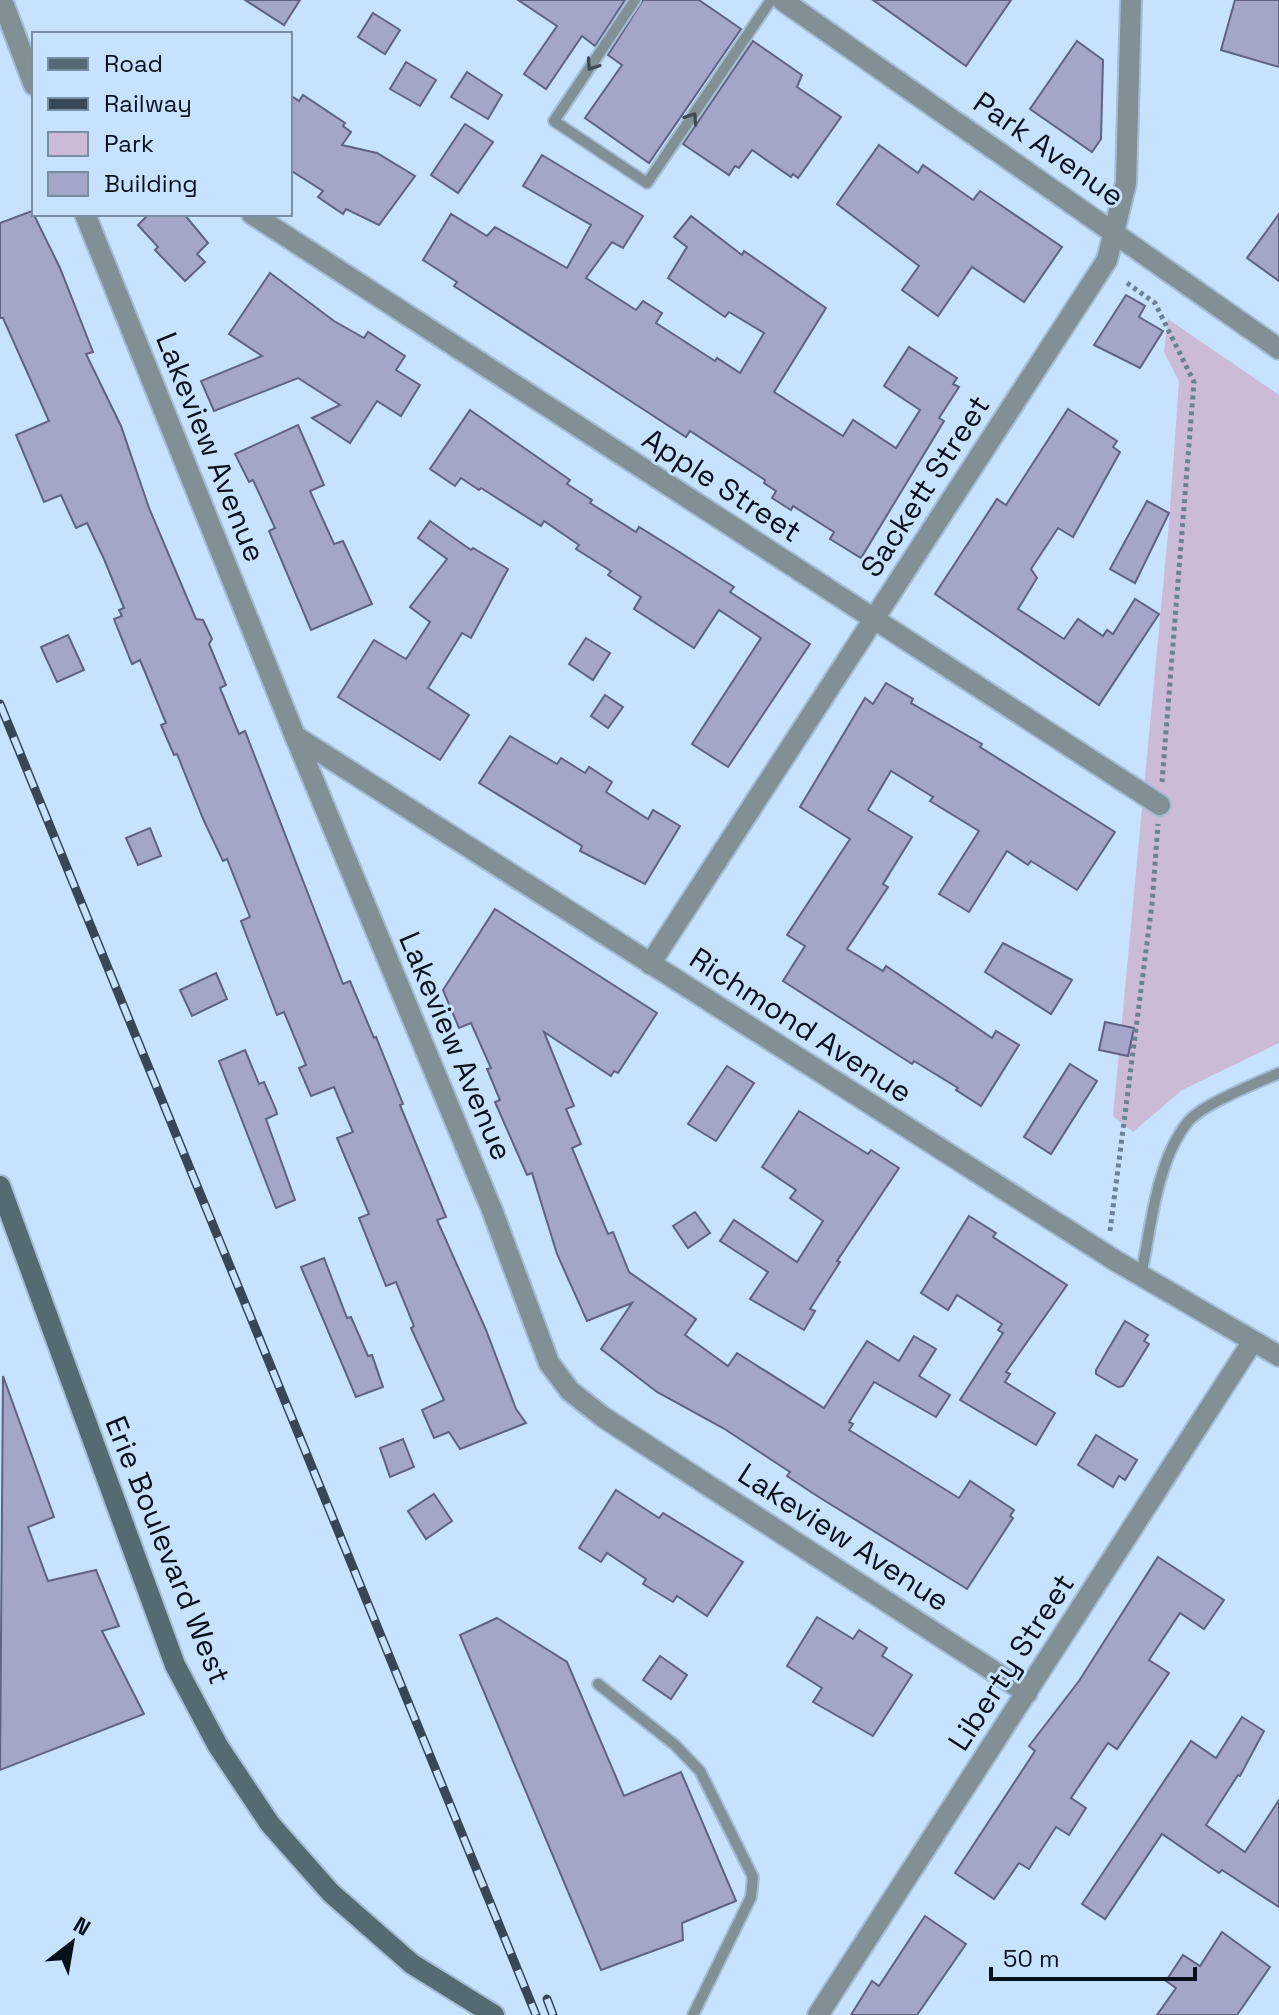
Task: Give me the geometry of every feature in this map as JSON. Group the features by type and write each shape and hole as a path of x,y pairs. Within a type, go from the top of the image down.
{"main road":[{"name":"Erie Boulevard West","path":"0,1186 170,1651 218,1746 270,1824 331,1893 412,1964 473,2009 494,2015"}],"street":[{"path":"2,0 32,80"},
{"name":"Park Avenue","path":"782,0 1279,349"},
{"name":"Sackett Street","path":"650,964 1107,260 1126,183 1131,0"},
{"name":"Lakeview Avenue","path":"86,216 295,736 492,1210 549,1363 570,1391 603,1417 1027,1693"},
{"name":"Apple Street","path":"255,216 1160,805"},
{"name":"Richmond Avenue","path":"295,736 1107,1256 1279,1356"},
{"name":"Liberty Street","path":"818,2015 1253,1341"}],"lane":[{"path":"635,0 554,121 647,183 771,0"},
{"path":"1141,1276 1164,1167 1188,1121 1229,1096 1279,1073"},
{"path":"598,1684 675,1745 700,1771 753,1877 751,1897 693,2015"}],"path":[{"path":"1107,1256 1152,904 1194,382 1155,303 1127,283"}],"green space":[{"path":"1168,319 1279,395 1279,1043 1182,1090 1133,1132 1113,1116 1169,523 1179,381 1164,352"}],"building":[{"path":"245,0 300,0 284,25"},
{"path":"518,0 625,0 595,46 582,36 546,89 524,74 557,26"},
{"path":"643,0 699,0 741,29 649,163 585,118 622,65 608,55"},
{"path":"873,0 1011,0 966,66"},
{"path":"1235,0 1279,0 1279,67 1221,50"},
{"path":"373,13 400,30 385,54 358,37"},
{"path":"753,41 802,75 797,87 841,117 798,178 793,174 791,177 752,150 739,168 735,166 729,175 683,144"},
{"path":"1077,41 1103,60 1101,139 1092,152 1030,109"},
{"path":"406,62 436,80 420,106 390,89"},
{"path":"467,72 502,95 488,119 451,97"},
{"path":"303,95 345,123 343,126 351,132 342,145 377,153 415,176 379,225 346,209 343,214 318,197 323,191 292,171 292,96 299,101"},
{"path":"465,124 493,142 458,193 431,175"},
{"path":"879,145 918,173 923,165 973,200 980,191 1062,247 1024,302 972,267 938,316 902,290 919,266 837,204"},
{"path":"542,155 643,216 623,248 612,242 586,278 636,310 643,301 662,313 656,323 715,361 717,358 740,373 764,333 729,312 725,317 668,278 687,247 674,237 691,216 742,255 744,251 826,308 774,392 843,436 853,420 896,448 920,410 884,386 909,347 957,378 953,384 959,387 939,418 944,421 861,558 830,539 834,532 793,506 791,510 772,498 776,491 764,483 765,480 690,431 686,437 454,286 457,282 423,260 451,214 487,236 495,227 567,268 591,225 523,186"},
{"path":"32,211 60,268 93,352 86,354 121,426 149,508 196,619 203,620 212,639 209,644 226,685 220,688 239,734 245,731 343,984 350,981 376,1037 446,1217 437,1220 486,1330 516,1409 526,1423 460,1449 449,1432 434,1438 422,1410 444,1400 411,1328 414,1326 396,1282 386,1286 359,1218 369,1214 337,1138 353,1132 334,1087 311,1096 299,1068 306,1065 284,1012 277,1015 241,921 250,917 227,859 223,861 177,754 174,755 161,725 166,723 140,660 132,664 114,619 122,616 119,610 124,608 87,523 76,528 61,495 44,502 16,435 49,421 3,318 0,318 0,223"},
{"path":"1279,214 1279,281 1247,258"},
{"path":"147,216 186,216 208,243 197,254 205,262 185,281 155,250 158,247 138,225"},
{"path":"270,273 334,321 364,338 368,332 405,356 396,370 420,385 401,416 377,401 350,443 312,418 340,405 298,378 214,411 201,381 262,356 229,334"},
{"path":"1126,295 1145,306 1139,317 1163,331 1140,368 1094,345"},
{"path":"1068,409 1117,441 1113,447 1120,452 1073,537 1058,528 1031,569 1037,578 1018,609 1064,639 1078,619 1103,636 1107,630 1113,634 1135,599 1159,614 1099,705 935,594 997,499 1006,505"},
{"path":"470,410 570,480 567,484 592,500 590,503 636,532 639,527 734,587 730,592 810,644 728,767 692,744 761,638 719,610 694,648 634,609 641,597 608,575 611,571 576,549 579,545 544,521 541,526 481,488 479,490 461,478 455,486 430,469"},
{"path":"298,425 324,485 310,491 334,544 343,541 372,604 311,630 269,531 275,528 253,480 249,482 235,454"},
{"path":"1147,501 1169,513 1135,583 1110,569"},
{"path":"430,521 471,550 473,548 508,569 471,638 462,633 428,688 469,715 440,760 338,697 374,640 406,659 430,622 410,607 447,559 418,538"},
{"path":"68,635 84,670 57,682 41,647"},
{"path":"586,638 610,653 593,680 569,664"},
{"path":"886,683 913,699 911,703 982,744 980,747 1115,832 1077,890 1031,861 1028,865 1007,851 969,912 939,894 979,831 930,801 933,797 891,771 868,810 912,837 883,884 888,887 847,949 883,971 886,966 992,1038 996,1031 1019,1045 981,1106 956,1090 958,1088 914,1061 912,1064 783,981 805,946 787,935 850,839 800,807 865,698 873,704"},
{"path":"605,695 623,707 608,728 591,716"},
{"path":"510,736 557,764 561,758 585,773 589,767 612,782 606,792 648,819 653,810 680,826 645,884 580,851 582,846 479,783"},
{"path":"150,828 161,856 138,865 126,838"},
{"path":"495,909 657,1013 618,1073 614,1071 611,1076 544,1032 574,1106 566,1109 581,1144 572,1148 608,1234 613,1232 629,1272 696,1319 685,1335 728,1366 737,1353 824,1408 867,1341 899,1361 914,1336 936,1349 919,1376 950,1395 936,1417 874,1382 849,1422 853,1424 849,1430 959,1498 970,1481 1014,1510 1010,1516 1013,1518 967,1589 814,1494 787,1476 790,1472 723,1428 657,1392 601,1349 632,1303 587,1321 557,1254 532,1173 527,1175 495,1102 500,1100 487,1069 491,1068 471,1023 459,1028 443,990"},
{"path":"1003,943 1072,980 1051,1014 985,972"},
{"path":"216,973 227,999 192,1016 180,990"},
{"path":"1105,1022 1134,1028 1128,1056 1099,1050"},
{"path":"245,1050 259,1084 264,1082 276,1110 277,1114 266,1119 295,1200 276,1208 219,1061"},
{"path":"1070,1064 1097,1081 1051,1154 1024,1137"},
{"path":"727,1066 754,1083 716,1141 688,1124"},
{"path":"799,1111 868,1154 871,1150 899,1168 837,1261 840,1262 810,1309 815,1311 804,1330 750,1299 768,1272 720,1241 734,1220 797,1262 823,1221 790,1198 796,1190 762,1167"},
{"path":"695,1212 710,1233 688,1248 673,1226"},
{"path":"969,1216 996,1233 993,1237 1067,1285 1006,1372 1010,1374 1005,1382 1055,1413 1036,1445 960,1400 1003,1333 998,1330 1002,1324 957,1295 948,1310 921,1293"},
{"path":"324,1258 347,1318 351,1317 368,1356 372,1355 383,1387 356,1397 301,1267"},
{"path":"1125,1321 1148,1335 1144,1341 1149,1344 1123,1386 1118,1387 1096,1374 1096,1370"},
{"path":"3,1376 54,1517 28,1527 48,1581 96,1570 119,1626 102,1631 144,1714 0,1770"},
{"path":"1096,1435 1137,1460 1125,1480 1119,1476 1113,1487 1078,1465"},
{"path":"403,1439 414,1467 390,1477 380,1448"},
{"path":"616,1490 659,1518 663,1513 743,1562 707,1616 677,1596 673,1602 643,1584 646,1579 607,1553 601,1562 579,1548"},
{"path":"434,1494 452,1521 426,1539 408,1511"},
{"path":"1158,1557 1224,1600 1204,1629 1180,1613 1149,1660 1169,1673 1117,1749 1108,1743 1071,1798 1086,1808 1069,1835 1056,1827 1029,1869 1019,1863 994,1899 955,1873 1035,1751 1029,1746 1079,1681"},
{"path":"817,1617 853,1639 859,1630 887,1648 882,1656 912,1675 873,1736 813,1702 822,1688 787,1666"},
{"path":"497,1618 567,1662 624,1796 681,1772 736,1901 682,1923 683,1940 601,1970 460,1635"},
{"path":"660,1656 687,1675 671,1699 643,1680"},
{"path":"1242,1717 1264,1731 1240,1776 1206,1825 1245,1852 1279,1800 1279,1907 1222,1870 1219,1873 1162,1834 1105,1919 1082,1904 1191,1741 1216,1758"},
{"path":"925,1916 966,1944 917,2015 851,2015 872,1981 879,1986"},
{"path":"1222,1932 1270,1967 1237,2015 1157,2015 1176,1988 1166,1981 1183,1955 1200,1966"}],"railway":[{"path":"0,704 536,2015"},
{"path":"547,1999 553,2015"}]}
